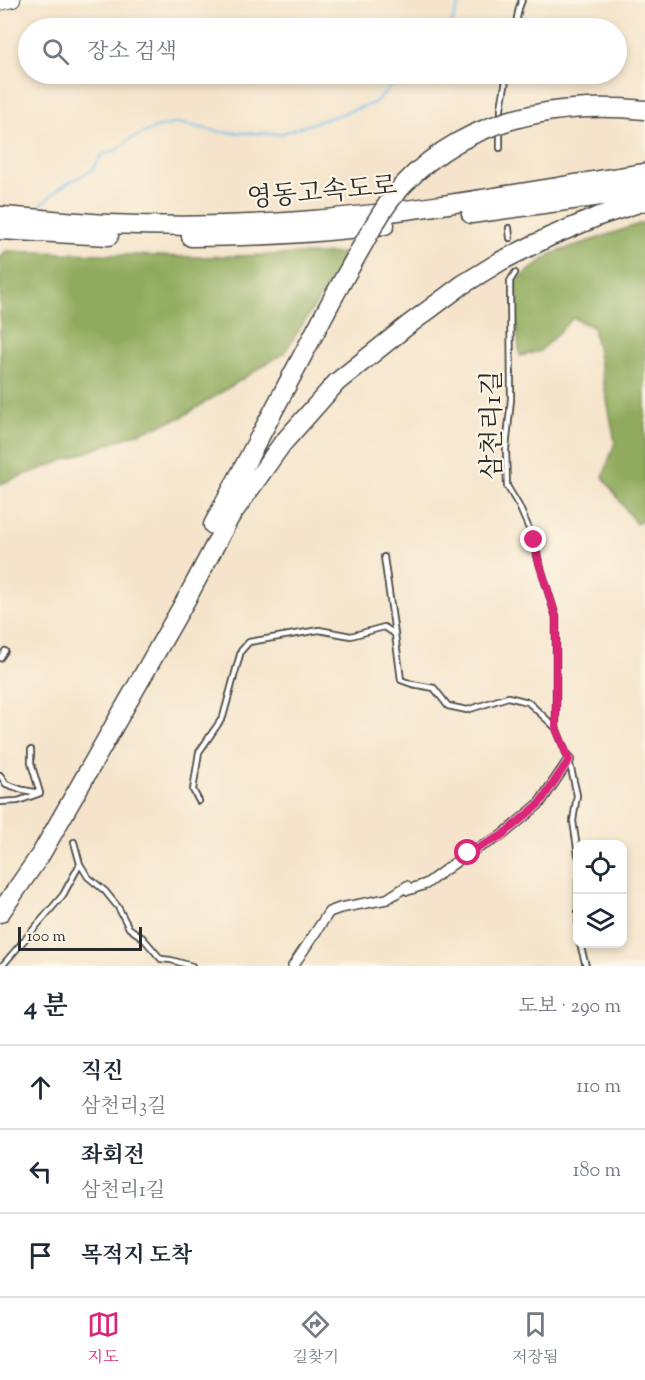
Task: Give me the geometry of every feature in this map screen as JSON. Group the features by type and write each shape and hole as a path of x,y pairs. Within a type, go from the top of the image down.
{"highway":[{"path":"0,898 32,854 76,778 183,583 334,296 391,199 420,167 453,144 492,126 535,114 594,108 645,110"},
{"name":"영동고속도로","path":"0,230 74,228 109,224 236,224 312,220 402,211 645,173"},
{"name":"영동고속도로","path":"0,216 74,228 221,237 294,234 430,219 645,190"},
{"path":"0,913 41,854 187,598 230,517 282,444 337,382 462,285 501,261 599,216 645,201"}],"street":[{"path":"0,3 13,0"},
{"path":"293,966 329,912 387,899 407,886 408,890 426,884 468,853 501,836 539,804 569,760"}],"lane":[{"path":"517,18 522,0"},
{"path":"500,148 501,108 505,84"},
{"path":"509,228 510,238"},
{"name":"삼천리1길","path":"515,273 510,281 511,399 506,449 507,486 534,540 556,617 556,728 569,760 577,795 573,821 576,840"},
{"path":"384,557 401,680 434,688 448,706 466,710 508,697 528,702 556,728"},
{"path":"199,801 193,790 199,752 223,717 241,651 249,642 320,630 351,636 384,627 395,634"},
{"path":"0,658 5,651"},
{"path":"31,750 31,763 40,793"},
{"path":"0,775 6,784 40,793"},
{"path":"0,802 18,801 40,793"},
{"path":"74,842 80,864 88,876 118,907 129,928 143,938 161,959 192,966"},
{"path":"2,966 63,895 80,864"},
{"path":"581,948 586,966"}],"green space":[{"path":"645,222 645,519 636,524 603,477 615,442 593,327 573,318 540,351 520,356 513,291 519,278 551,254"},
{"path":"6,251 192,257 349,253 284,353 182,417 0,484 0,258"}],"waterway":[{"path":"454,18 458,6 466,0"},
{"path":"34,211 61,187 92,170 102,155 117,150 130,139 156,128 178,123 221,132 280,134 374,103 394,84"}],"route":[{"path":"468,853 501,836 539,804 569,760 556,728 556,617 534,540"}]}
